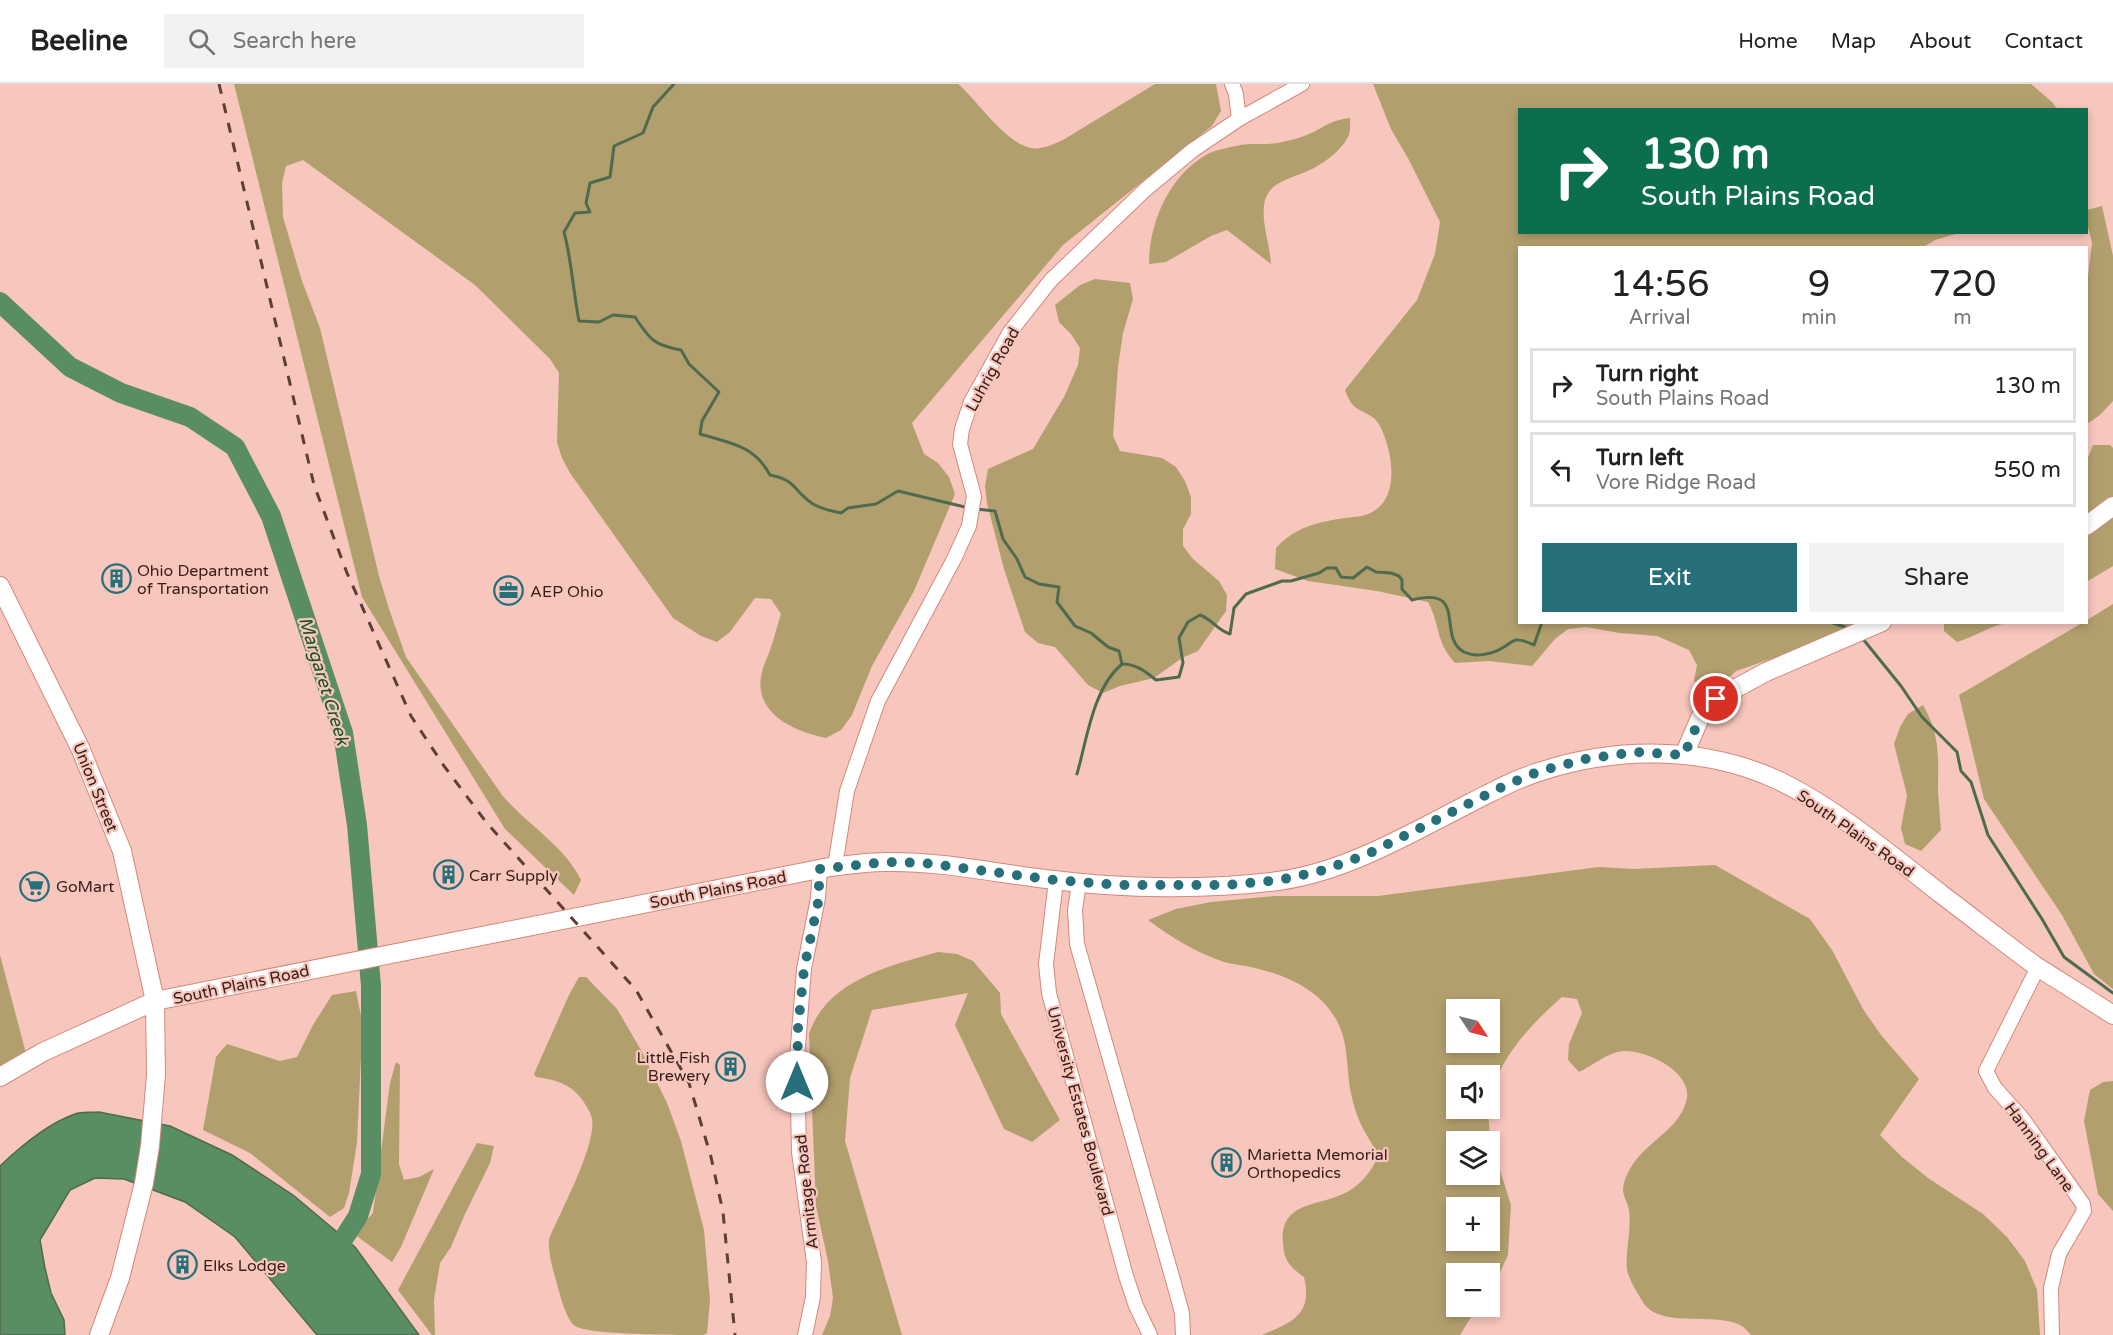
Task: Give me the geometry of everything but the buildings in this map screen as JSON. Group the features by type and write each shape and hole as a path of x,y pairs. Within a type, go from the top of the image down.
{"main road":[{"path":"2088,525 2113,506"},
{"name":"Union Street","path":"0,586 81,750 122,850 155,1001 156,1075 150,1146 137,1217 120,1278 99,1335"},
{"path":"1684,755 1700,718 1716,699 1766,672 1877,624"},
{"name":"South Plains Road","path":"0,1077 43,1052 155,1001 827,868 887,862 924,863 1079,883 1156,886 1228,885 1280,880 1324,870 1368,854 1504,786 1540,771 1586,759 1635,752 1684,755 1733,764 1774,778 1820,804 2038,967 2113,1015"}],"street":[{"path":"1232,84 1236,94 1239,119"},
{"name":"Luhrig Road","path":"827,868 847,791 878,701 954,559 969,526 974,495 960,444 962,429 971,402 1010,332 1051,280 1146,189 1185,157 1239,119 1302,84"},
{"name":"Armitage Road","path":"805,1335 813,1297 814,1263 799,1152 797,1048 804,969 827,868"},
{"name":"University Estates Boulevard","path":"1056,880 1046,963 1049,993 1126,1276 1136,1306 1150,1335"},
{"path":"1079,883 1075,910 1077,944 1175,1287 1182,1313 1183,1335"},
{"name":"Hanning Lane","path":"2038,967 1986,1071 1995,1088 2022,1118 2083,1204 2084,1211 2059,1254 2051,1288 2052,1335"}],"shaded area":[{"path":"234,84 958,84 1011,138 1031,148 1048,146 1063,140 1155,84 1216,84 1221,111 1212,126 1063,245 912,423 924,454 938,463 949,477 955,494 914,591 872,666 852,715 841,730 826,738 802,731 780,720 764,702 761,690 762,674 781,614 771,599 755,598 730,632 717,642 701,636 673,618 570,473 562,458 557,442 559,373 550,359 475,285 303,160 286,166 282,183 283,217 302,281 320,328 379,576 406,657 502,795 565,856 574,868 581,880 574,895 505,829 362,597"},
{"path":"1373,84 2031,84 2052,102 2056,108 1518,108 1518,234 1956,234 1935,240 1925,246 1518,246 1518,624 1856,624 1811,645 1736,671 1723,683 1708,692 1694,681 1697,665 1689,650 1657,636 1586,627 1568,629 1555,639 1532,666 1489,661 1455,663 1444,648 1428,602 1377,591 1308,581 1275,569 1276,548 1291,535 1316,524 1368,514 1379,508 1390,488 1391,463 1381,428 1372,417 1353,405 1345,390 1417,300 1435,254 1440,222 1391,129"},
{"path":"1350,118 1349,135 1337,152 1304,173 1278,184 1268,193 1265,200 1264,224 1271,264 1227,230 1211,236 1166,262 1149,264 1157,217 1172,188 1193,164 1217,150 1293,139 1330,123"},
{"path":"2102,206 2113,256 2113,401 2088,423 2088,276 2092,243 2088,227 2088,210"},
{"path":"1095,279 1130,283 1133,299 1123,333 1118,367 1113,436 1120,451 1162,458 1176,467 1191,497 1191,514 1183,529 1183,546 1193,559 1219,581 1227,595 1226,611 1198,651 1182,658 1154,678 1120,686 1103,693 1088,685 1055,647 1038,643 1025,632 1004,569 987,503 985,486 988,469 1033,449 1064,397 1078,365 1080,348 1059,322 1055,305 1080,285"},
{"path":"2093,445 2110,445 2113,448 2113,566 2088,581 2088,458"},
{"path":"2113,604 2113,989 2094,974 2062,915 1984,799 1959,695 2080,624 2088,624 2088,619"},
{"path":"1944,624 2004,624 1957,642 1944,631"},
{"path":"1923,705 1936,737 1941,830 1921,851 1905,844 1901,828 1907,795 1894,744 1908,714"},
{"path":"1715,865 1810,919 1832,950 1863,1009 1881,1035 1919,1079 1880,1135 1928,1178 1983,1214 2007,1237 2025,1261 2037,1290 2040,1335 1751,1335 1740,1325 1727,1321 1686,1319 1661,1315 1650,1310 1636,1291 1627,1270 1630,1218 1623,1192 1624,1185 1636,1160 1679,1117 1687,1098 1686,1088 1675,1071 1665,1064 1655,1058 1633,1052 1613,1053 1579,1072 1568,1060 1569,1044 1582,1013 1577,999 1562,997 1517,1043 1500,1070 1500,1065 1446,1065 1446,1119 1489,1119 1489,1131 1446,1131 1446,1185 1500,1185 1500,1170 1511,1205 1508,1255 1500,1272 1500,1263 1446,1263 1446,1317 1471,1317 1460,1335 1262,1335 1291,1321 1303,1309 1306,1290 1304,1277 1289,1264 1283,1244 1283,1230 1288,1219 1303,1207 1336,1197 1352,1189 1366,1176 1379,1155 1365,1133 1353,1102 1341,1029 1322,1001 1302,986 1279,975 1224,962 1203,954 1175,939 1148,920 1176,909 1211,902 1275,896 1378,896 1599,867 1634,869"},
{"path":"938,952 957,954 973,961 1000,993 1001,1014 1060,1120 1032,1142 1004,1129 955,1025 968,993 872,1010 850,1078 845,1141 902,1335 822,1335 830,1316 833,1298 828,1261 816,1206 809,1034 818,1016 830,1000 845,988 880,970"},
{"path":"0,955 28,1061 0,1077"},
{"path":"579,977 586,977 617,1009 641,1050 667,1103 681,1141 704,1230 710,1300 707,1333 703,1335 636,1334 583,1329 572,1323 564,1306 551,1262 549,1239 583,1161 592,1130 592,1118 581,1098 572,1089 555,1081 536,1077 534,1074"},
{"path":"356,991 362,1035 357,1143 349,1193 344,1208 330,1217 250,1153 203,1130 216,1057 227,1044 280,1061 297,1057 332,995"},
{"path":"396,1062 400,1065 399,1164 404,1180 419,1177 434,1169 401,1247 392,1262 354,1234 373,1213 390,1083"},
{"path":"2113,1081 2113,1211 2098,1194 2084,1121 2090,1090 2103,1082"},
{"path":"99,1112 170,1126 232,1155 293,1195 355,1247 419,1335 317,1335 235,1237 185,1202 124,1179 95,1178 70,1190 40,1240 51,1293 64,1320 65,1335 0,1335 0,1166 55,1123 78,1113"},
{"path":"477,1143 494,1146 490,1163 451,1247 440,1263 434,1300 435,1335 432,1335 398,1290"}],"waterway":[{"path":"674,84 653,107 643,133 614,146 610,177 590,183 586,203 590,212 575,213 564,232 579,321 599,322 613,315 635,317 654,340 665,346 681,350 689,364 719,392 702,421 700,434 749,451 757,457 770,475 790,483 816,506 841,513 848,508 876,504 898,491 969,508"},
{"name":"Margaret Creek","path":"0,302 70,367 121,393 190,417 235,447 271,516 343,733 357,825 371,986 371,1174 358,1216 330,1260"},
{"path":"976,509 995,511 1003,539 1017,559 1025,577 1039,584 1059,587 1057,602 1075,626 1091,633 1108,647 1119,651 1122,664 1132,665 1156,680 1179,677 1183,663 1179,638 1188,622 1200,615 1230,634 1234,608 1246,594 1282,581 1291,581 1319,573 1327,568 1336,568 1341,577 1353,578 1367,567 1376,572 1391,573 1399,576 1402,580 1402,589 1412,600 1429,597 1440,600 1446,606 1456,645 1469,654 1490,653 1516,640 1534,645 1541,624"},
{"path":"1836,624 1848,628"},
{"path":"1863,639 1901,686 1922,717 1957,752 1961,771 1971,782 1988,835 2064,957 2113,993"},
{"path":"1077,774 1098,700 1104,686 1122,664"}],"railway":[{"path":"219,84 314,485 347,573 411,716 444,766 486,822 636,990 689,1083 711,1157 723,1212 735,1335"}],"place":[{"name":"Ohio Department of Transportation","path":"116,579"},
{"name":"AEP Ohio","path":"509,591"},
{"name":"Carr Supply","path":"448,875"},
{"name":"GoMart","path":"35,886"},
{"name":"Little Fish Brewery","path":"731,1066"},
{"name":"Marietta Memorial Orthopedics","path":"1226,1163"},
{"name":"Elks Lodge","path":"182,1265"}],"route":[{"path":"797,1082 798,1028 804,969 819,898 819,869 863,863 924,863 1079,883 1156,886 1228,885 1280,880 1324,870 1368,854 1504,786 1540,771 1586,759 1635,752 1684,755 1700,718 1716,699"}]}
